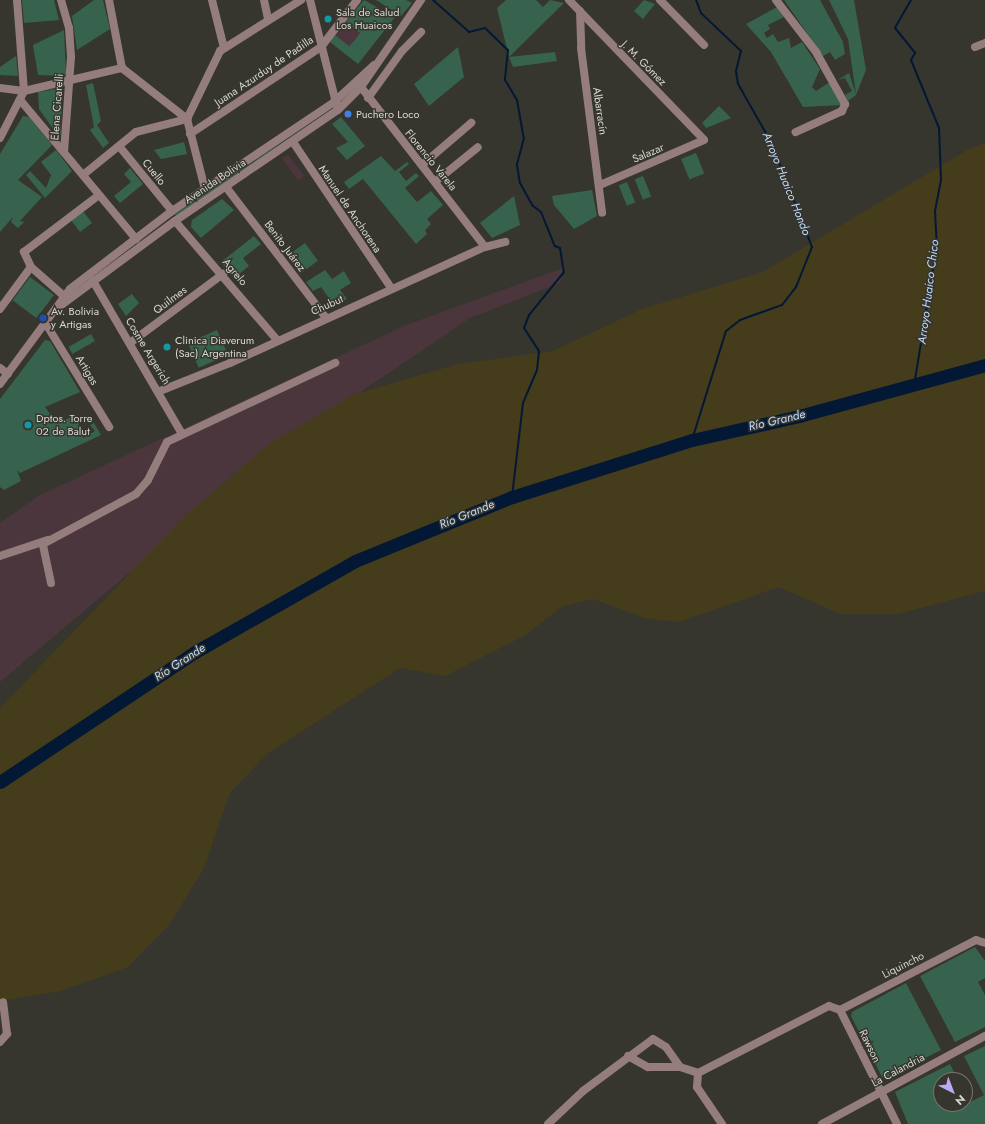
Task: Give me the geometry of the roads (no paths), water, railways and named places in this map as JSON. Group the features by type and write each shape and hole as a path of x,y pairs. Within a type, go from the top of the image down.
{"street":[{"path":"0,138 21,101 24,91 18,0"},
{"name":"Elena Cicarelli","path":"61,0 69,28 70,81 64,152 136,239"},
{"path":"109,0 122,68 187,119"},
{"path":"212,0 224,48"},
{"path":"264,0 268,19"},
{"path":"205,189 187,119 224,48 268,19 302,0"},
{"path":"310,0 334,102 338,110"},
{"name":"Juana Azurduy de Padilla","path":"190,134 321,47 357,0"},
{"name":"J. M. Gómez","path":"569,0 704,140"},
{"path":"660,0 704,45"},
{"path":"776,0 816,52 845,104 842,111 796,132"},
{"name":"Avenida Bolivia","path":"59,307 175,220 293,142 338,110 361,87 374,65 419,3"},
{"name":"Albarracín","path":"580,11 581,48 600,185 602,213"},
{"path":"368,98 402,51 421,32"},
{"path":"975,47 985,43"},
{"name":"Avenida Bolivia","path":"0,384 59,307 64,296 172,211 334,102 374,65"},
{"path":"0,88 24,91 122,68"},
{"name":"Florencio Varela","path":"361,87 368,98 486,247"},
{"path":"21,101 64,152"},
{"path":"83,175 136,132 187,119"},
{"path":"422,165 471,124"},
{"name":"Salazar","path":"600,185 704,140"},
{"name":"Manuel de Anchorena","path":"293,142 390,288"},
{"name":"Cuello","path":"119,146 172,211"},
{"path":"435,182 478,147"},
{"name":"Benito Juárez","path":"226,187 326,318"},
{"path":"64,296 31,267 25,259 24,252 99,196"},
{"name":"Agrelo","path":"175,220 276,339"},
{"name":"Chubut","path":"160,391 230,363 276,339 326,318 390,288 486,247 505,242"},
{"path":"0,309 31,267"},
{"name":"Quilmes","path":"130,343 222,274"},
{"name":"Cosme Argerich","path":"93,282 160,391 182,434"},
{"name":"Artigas","path":"46,324 109,427"},
{"path":"0,556 48,540 136,494 148,480 160,450 182,434 335,363"},
{"path":"0,368 8,374"},
{"path":"48,540 43,550 50,564 51,583"},
{"name":"Liquincho","path":"840,1010 976,940 985,943"},
{"path":"0,1042 7,1034 3,1002"},
{"path":"628,1056 648,1067 680,1067 698,1073 829,1006 840,1010"},
{"name":"Rawson","path":"840,1010 897,1124"},
{"name":"La Calandria","path":"822,1124 985,1036"},
{"path":"548,1124 628,1056 656,1039 680,1067"},
{"path":"698,1073 697,1087 722,1124"}],"waterway":[{"name":"Arroyo Huaico Hondo","path":"433,0 469,32 485,28 508,50 505,80 517,100 524,138 517,165 520,183 533,206 541,212 555,246 560,248 564,272 529,315 524,328 539,351 537,370 523,403 512,497"},
{"name":"Arroyo Huaico Hondo","path":"692,440 726,331 740,320 782,305 796,287 812,247 771,142 738,84 736,71 741,51 701,13 696,0"},
{"name":"Arroyo Huaico Chico","path":"911,0 895,28 915,53 911,60 939,128 941,180 935,211 937,244 914,386"},
{"name":"Río Grande","path":"0,782 195,652 355,561 512,497 692,440 799,416 985,365"}],"place":[{"name":"Sala de Salud Los Huaicos","path":"328,19"},
{"name":"Puchero Loco","path":"348,114"},
{"name":"Av. Bolivia y Artigas","path":"43,318"},
{"name":"Clinica Diaverum (Sac) Argentina","path":"167,347"},
{"name":"Dptos. Torre 02 de Balut","path":"28,425"}]}
